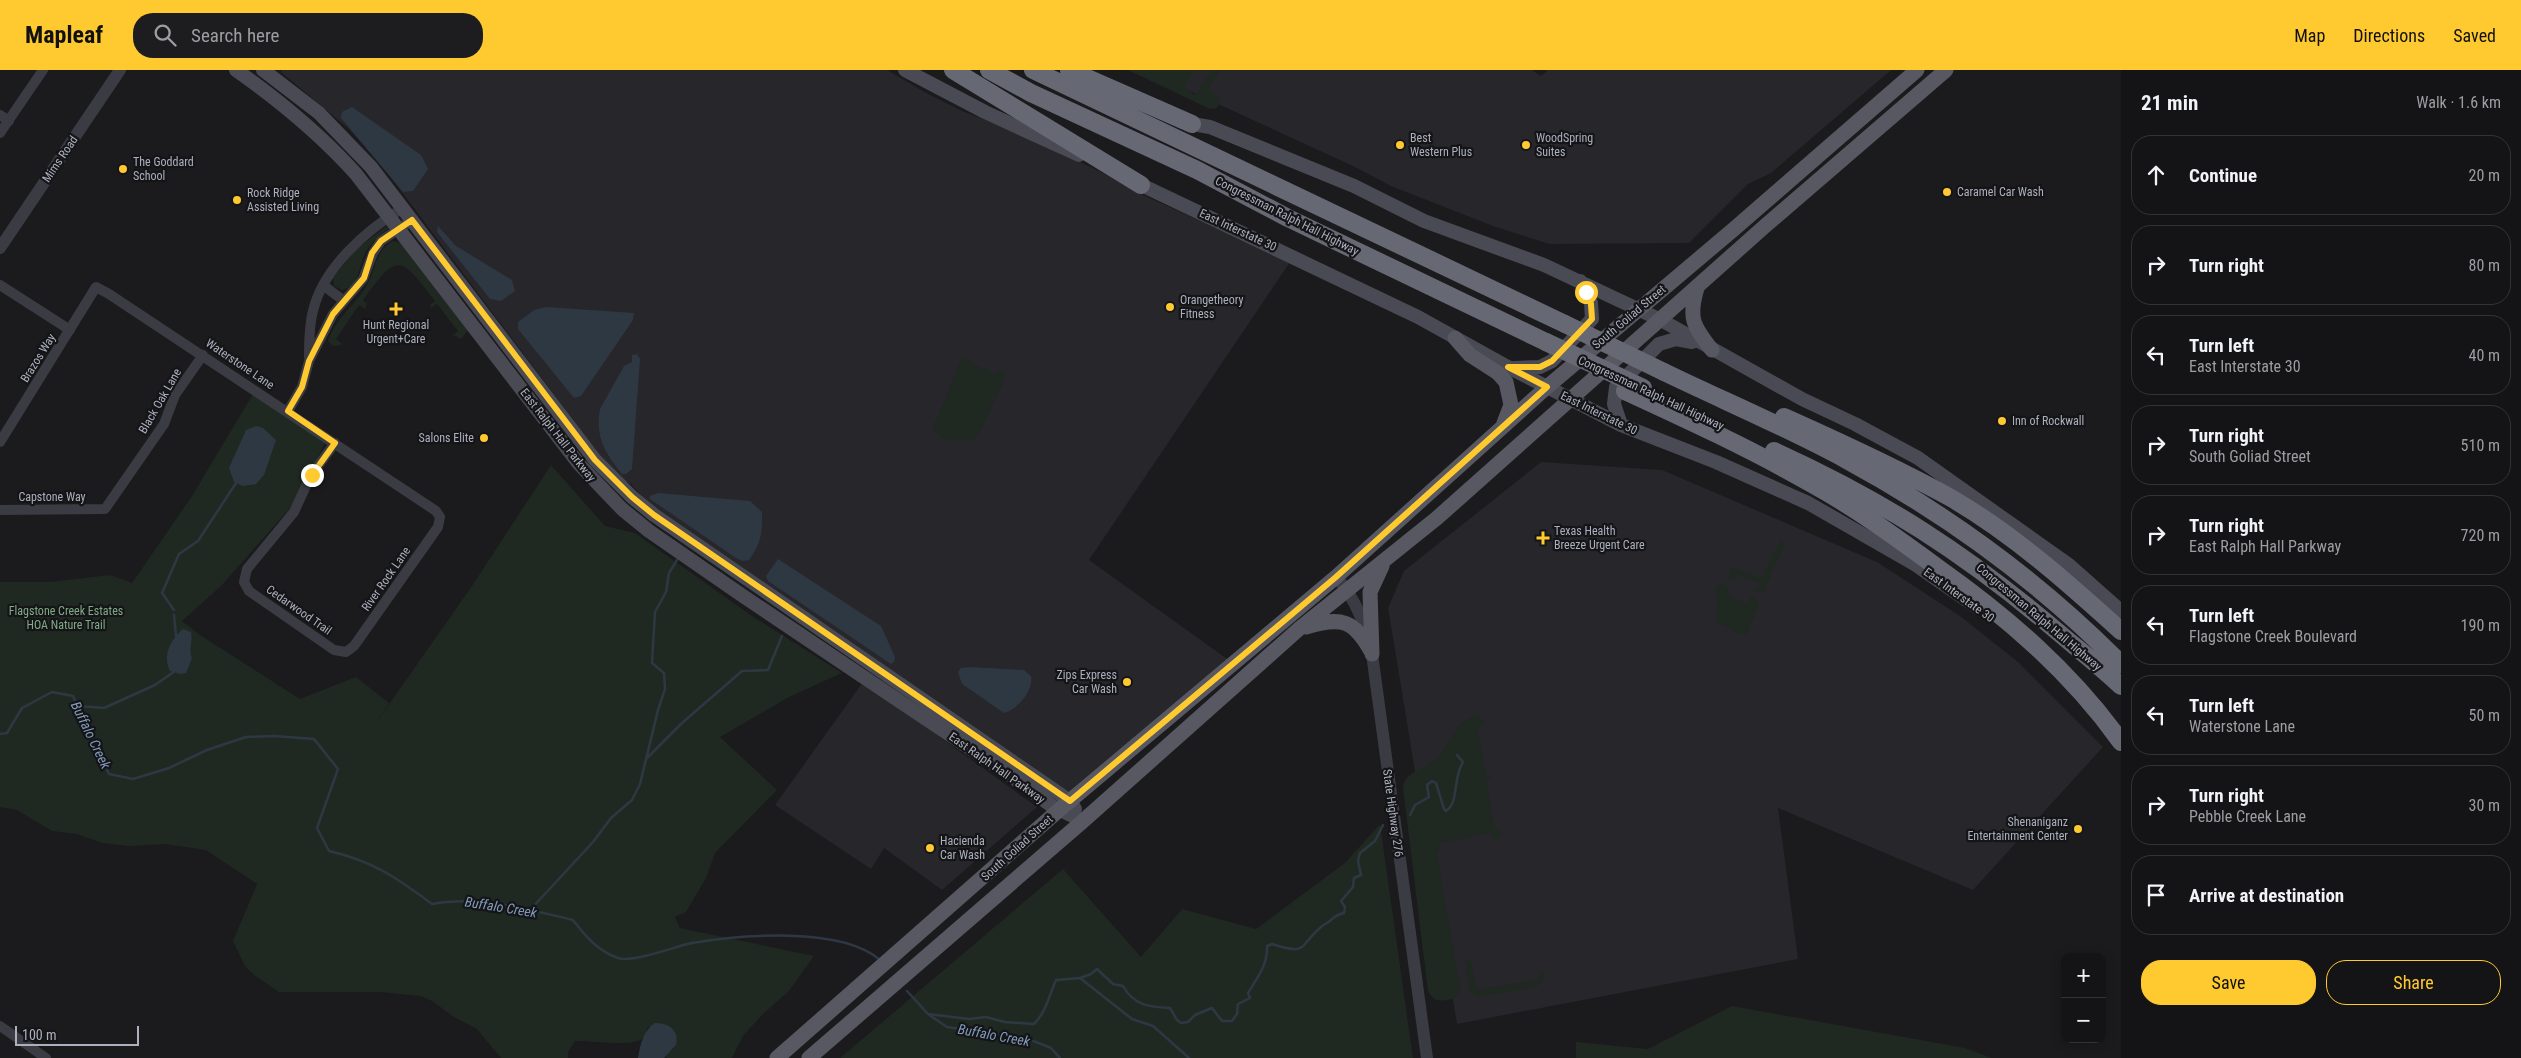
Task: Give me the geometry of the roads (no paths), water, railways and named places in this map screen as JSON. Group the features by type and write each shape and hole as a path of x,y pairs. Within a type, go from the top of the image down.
{"highway":[{"path":"953,70 1141,185"},
{"name":"Congressman Ralph Hall Highway","path":"989,70 1031,93 1196,170 1288,218 1546,342 1622,384 1643,388 1836,479 1913,523 1973,563 2015,595 2121,686"},
{"name":"Congressman Ralph Hall Highway","path":"1033,70 1667,368 1845,459 1902,493 1986,548 2068,614 2121,664"},
{"path":"1069,70 1192,124"},
{"path":"1667,368 1857,450 1952,499 2034,556 2121,631"},
{"path":"1622,384 1812,484 1905,544 1982,599 2023,633 2102,715 2121,742"}],"main road":[{"name":"East Ralph Hall Parkway","path":"236,70 291,111 326,141 356,174 578,464 622,509 649,531 743,596 894,689"},
{"name":"East Ralph Hall Parkway","path":"263,70 320,113 371,167 595,460 632,497 654,515 752,582 894,689 1083,821"},
{"name":"East Interstate 30","path":"905,70 984,112 1418,317 1508,367 1621,425 1716,462 1808,503 1929,573 1991,617 2121,742"},
{"path":"1084,70 1192,124 1210,127 1354,186 1424,221 1544,265 1661,320 1802,399 1856,424 1918,458 2047,549 2121,612"},
{"name":"South Goliad Street","path":"777,1058 1064,806 1133,750 1336,577 1547,387 1917,70"},
{"path":"1908,103 1903,96 1913,87 1924,70"},
{"name":"South Goliad Street","path":"810,1058 1083,821 1300,628 1436,518 1946,70"},
{"path":"1831,144 1844,159"},
{"path":"1508,367 1540,367 1552,361 1592,319 1591,304 1580,281"},
{"path":"1698,287 1692,306 1692,315 1695,326 1706,346"},
{"path":"1455,338 1470,355 1498,373 1506,382 1511,405 1501,429"},
{"path":"1621,425 1614,404 1616,387 1659,344 1676,339 1706,346"},
{"path":"622,509 632,497"},
{"path":"1372,654 1370,592 1386,559"},
{"path":"743,596 752,582"},
{"path":"1300,628 1326,622 1349,624 1359,631 1372,654"},
{"path":"1151,760 1150,749 1208,698 1205,687"}],"street":[{"path":"0,133 4,118 43,70"},
{"name":"Mims Road","path":"0,246 120,70"},
{"path":"309,361 309,334 313,310 322,285 353,248 389,216 403,208"},
{"path":"288,411 302,387 309,361 333,314 364,278 372,253 381,241 412,220"},
{"path":"0,285 70,330"},
{"path":"322,285 344,301"},
{"name":"Brazos Way","path":"0,442 4,427 70,330 96,287"},
{"name":"Waterstone Lane","path":"96,287 288,411 436,511 440,517"},
{"name":"Black Oak Lane","path":"105,509 164,424 175,395 203,355"},
{"name":"Cedarwood Trail","path":"335,443 312,475 294,512 247,569 244,582 249,591 334,650 346,652"},
{"name":"Capstone Way","path":"0,510 105,509"},
{"name":"River Rock Lane","path":"346,652 354,646 438,527 440,517"},
{"name":"State Highway 276","path":"1336,577 1348,590 1362,618 1372,654 1427,1058"},
{"path":"0,1026 46,1058"}],"water":[{"path":"352,107 421,155 428,169 413,191 403,192 341,118 342,112"},
{"path":"438,226 456,246 512,280 515,291 501,301 490,299 437,232"},
{"path":"546,307 634,313 633,320 581,396 574,398 518,329 518,322 534,310"},
{"path":"637,354 640,359 632,469 626,474 622,474 606,452 600,437 600,409 624,366 632,362 632,355"},
{"path":"257,426 263,428 276,440 264,475 256,484 243,486 234,482 229,468 246,430"},
{"path":"658,493 750,501 762,512 761,532 757,548 749,560 743,561 736,558 650,499 650,496"},
{"path":"778,559 881,626 895,657 894,662 891,664 768,581 766,576"},
{"path":"183,629 191,632 190,652 192,658 186,673 180,674 170,671 167,653 172,642"},
{"path":"961,668 1024,670 1031,676 1030,687 1019,704 1004,713 962,684 958,672"},
{"path":"655,1023 664,1024 675,1031 676,1045 664,1058 638,1058 645,1033"}],"waterway":[{"path":"174,610 162,593 179,554 198,541 236,483"},
{"path":"531,909 593,842 611,818 632,800 640,784 665,689 664,673 652,663 655,612 666,592 669,573 677,560"},
{"path":"174,615 176,636"},
{"path":"646,759 682,723 742,671 768,670 782,636"},
{"path":"78,706 104,708 155,685 175,671"},
{"name":"Buffalo Creek","path":"0,734 7,733 22,708 52,692 73,696 109,774 133,779 169,768 207,750 246,737 274,736 314,739 338,769 317,828 329,851 359,860 384,871 432,904 467,901 503,904 573,920 588,938 604,952 625,959 713,940 790,936 841,942 863,949 880,960"},
{"path":"1410,815 1415,805 1429,797 1427,785 1432,781 1436,783 1444,809 1446,811 1450,807 1463,762 1457,755"},
{"path":"1080,978 1091,974 1097,969 1113,984 1123,986 1127,993 1137,1001 1149,1006 1170,1008 1181,1023 1188,1022 1195,1015 1212,1008 1222,1021 1232,1021 1237,1014 1238,1004 1250,998 1248,993 1264,965 1267,946 1272,944 1298,949 1322,926 1344,913 1345,907 1341,901 1353,887 1354,878 1361,875 1358,861 1360,853 1375,841 1383,825"},
{"path":"928,1014 969,1019 986,1017 1005,1022 1034,1024 1044,1009 1056,980 1080,978 1132,1019 1153,1026 1189,1058"},
{"name":"Buffalo Creek","path":"907,991 928,1014 947,1027 1031,1040 1051,1048 1060,1058"}],"place":[{"name":"Best Western Plus","path":"1400,145"},
{"name":"WoodSpring Suites","path":"1526,145"},
{"name":"The Goddard School","path":"123,169"},
{"name":"Caramel Car Wash","path":"1947,192"},
{"name":"Rock Ridge Assisted Living","path":"237,200"},
{"name":"Orangetheory Fitness","path":"1170,307"},
{"name":"Hunt Regional Urgent+Care","path":"396,309"},
{"name":"Inn of Rockwall","path":"2002,421"},
{"name":"Salons Elite","path":"484,438"},
{"name":"Texas Health Breeze Urgent Care","path":"1543,538"},
{"name":"Zips Express Car Wash","path":"1127,682"},
{"name":"Shenaniganz Entertainment Center","path":"2078,829"},
{"name":"Hacienda Car Wash","path":"930,848"}],"park label":[{"name":"Flagstone Creek Estates HOA Nature Trail","path":"66,618"}]}
